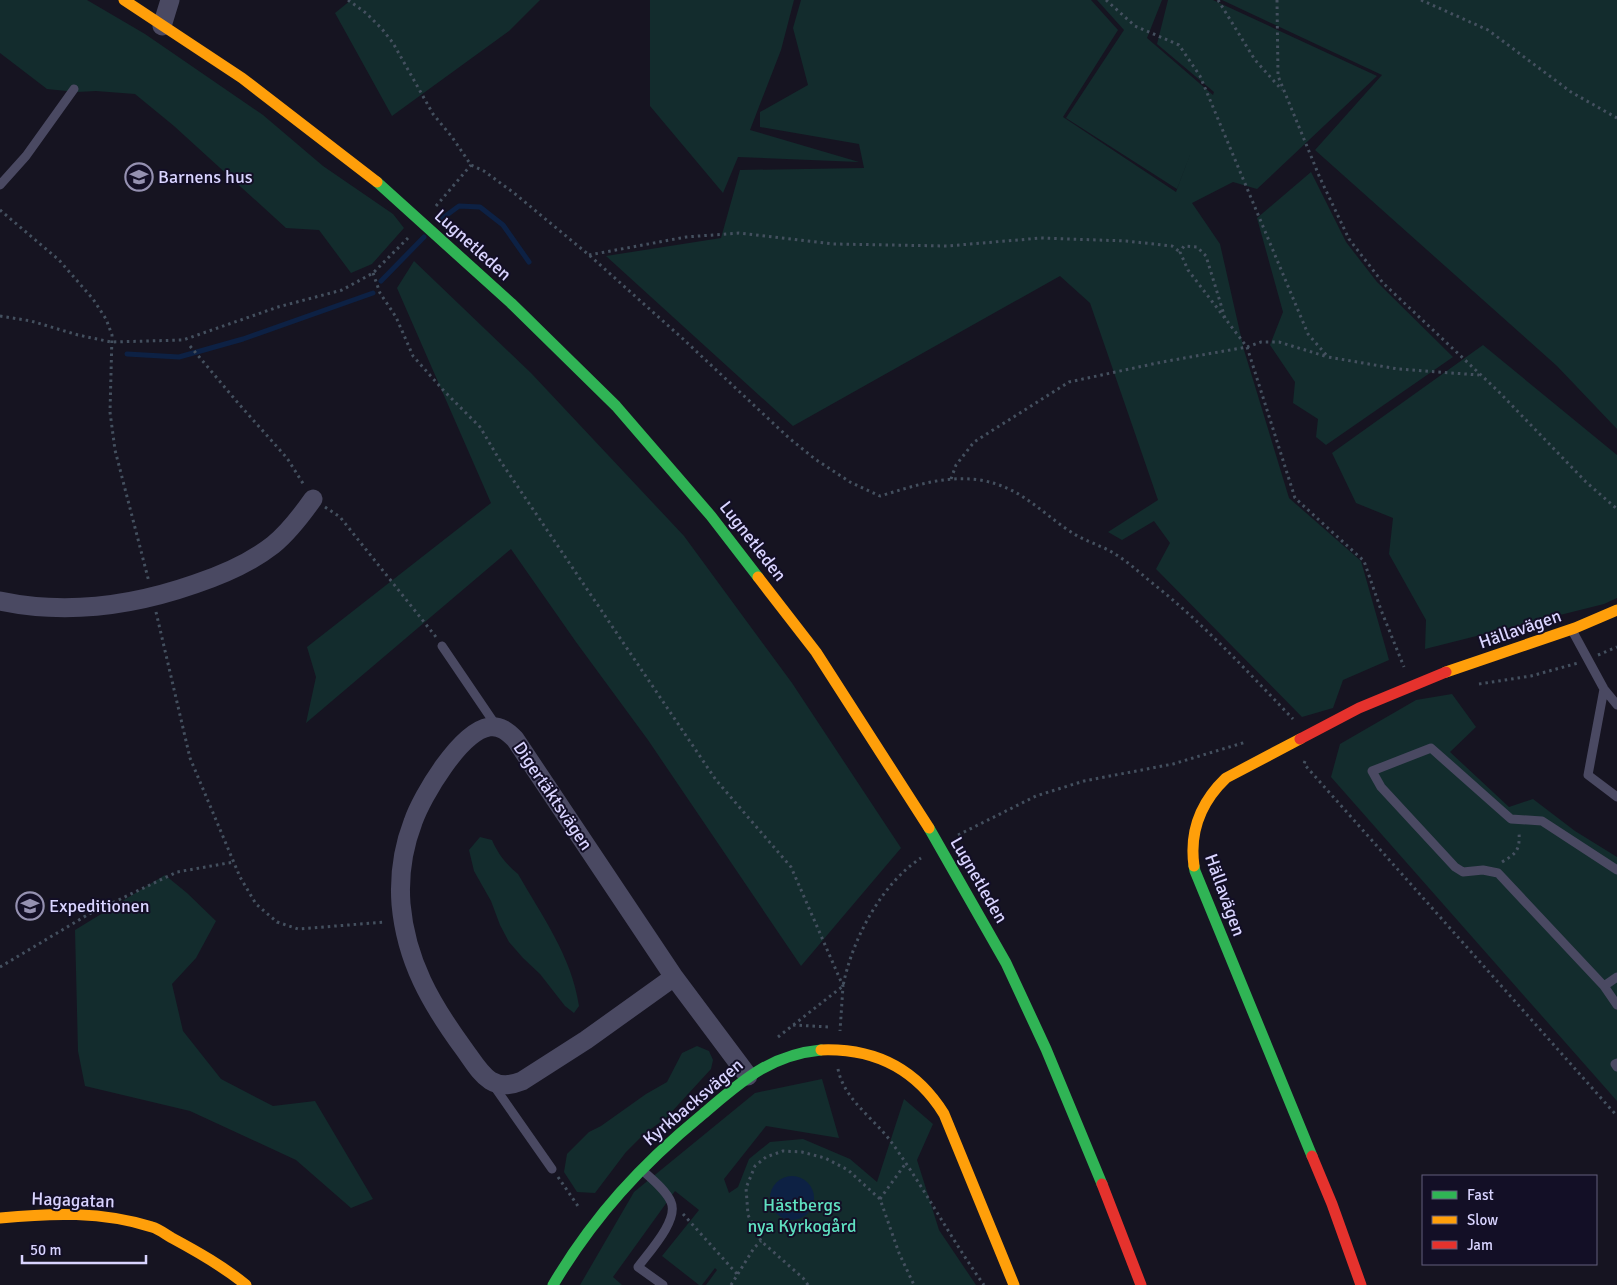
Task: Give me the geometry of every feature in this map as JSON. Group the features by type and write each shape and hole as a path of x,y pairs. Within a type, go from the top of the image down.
{"main road":[{"name":"Lugnetleden","path":"124,0 242,78 377,182 511,303 616,406 712,516 816,652 919,812 977,910 1006,963 1046,1049 1141,1282"},
{"name":"Hällavägen","path":"1361,1285 1332,1204 1195,870 1191,854 1192,837 1200,811 1206,798 1226,778 1359,708 1443,673 1572,629 1617,610"},
{"name":"Kyrkbacksvägen","path":"553,1285 582,1240 642,1169 662,1148 748,1076 768,1064 797,1054 839,1050 866,1054 896,1065 911,1075 931,1093 944,1114 1014,1285"},
{"name":"Hagagatan","path":"0,1218 40,1214 74,1214 108,1216 136,1223 154,1228 196,1250 246,1285"}],"street":[{"path":"162,26 170,0"},
{"path":"0,601 30,606 76,608 106,606 152,597 207,580 257,556 282,536 299,519 313,499"},
{"name":"Digertäktsvägen","path":"493,1083 482,1074 445,1024 426,991 414,962 401,904 405,848 412,822 423,798 436,776 465,740 479,730 489,726 505,730 515,739 535,766 674,977 748,1076"},
{"path":"493,1083 502,1086 522,1081 586,1040 674,977"}],"lane":[{"path":"0,185 26,156 74,88"},
{"path":"1572,629 1604,689 1617,705"},
{"path":"442,646 497,727"},
{"path":"1604,689 1588,775 1617,797"},
{"path":"1617,870 1542,821 1511,819 1431,748 1372,771 1381,787 1455,867 1463,872 1483,870 1498,873 1604,986 1617,1005"},
{"path":"1604,986 1617,977"},
{"path":"493,1083 552,1169"},
{"path":"642,1169 672,1203 671,1221 638,1267 663,1285"}],"path":[{"path":"348,0 366,13 393,43 433,114 471,165 484,171 514,193 589,255 682,338 789,438 832,471 880,496 932,481 951,478 980,480 1000,485 1035,504 1071,533 1114,553 1195,618 1294,721 1286,724"},
{"path":"1106,0 1135,26 1179,45 1200,76 1308,334 1328,357"},
{"path":"1218,0 1255,60 1284,92"},
{"path":"1277,0 1278,76 1320,178 1349,239 1383,283 1480,375 1586,482 1617,509"},
{"path":"1421,0 1488,30 1570,92 1617,118"},
{"path":"436,206 471,165"},
{"path":"0,210 58,260 93,299 106,319 112,335 110,412 114,450 152,597 190,758 240,877 256,904 277,922 298,929 404,920"},
{"path":"589,255 686,237 739,233 833,244 947,246 1041,238 1172,246 1180,252 1188,270 1247,348 1295,498 1364,561 1381,610 1412,686"},
{"path":"0,316 31,321 111,342 183,340 278,307 342,290 373,274 409,236"},
{"path":"1180,252 1184,246 1197,247 1206,256 1225,318"},
{"path":"373,274 380,293 396,317 413,356 480,427 716,780 791,868 843,986"},
{"path":"951,478 956,465 974,442 1069,382 1162,362 1247,348 1260,342 1278,342 1328,357 1398,369 1480,375"},
{"path":"190,346 287,458 313,499 340,517 442,646"},
{"path":"1472,685 1531,676 1587,660 1617,647"},
{"path":"956,836 1044,793 1084,780 1181,762 1253,740"},
{"path":"1306,754 1304,764 1617,1116"},
{"path":"1483,870 1515,854 1520,845 1519,830 1515,819"},
{"path":"924,856 899,875 885,891 854,948 843,986 838,1070 841,1081 848,1092 891,1141 984,1285"},
{"path":"0,967 89,914 177,872 234,862"},
{"path":"777,1038 843,986"},
{"path":"792,1025 830,1027"},
{"path":"808,1285 803,1278 761,1241 748,1215 746,1188 755,1166 766,1157 783,1151 802,1152 825,1158 848,1170 880,1199 899,1253 914,1285"},
{"path":"880,1199 906,1163"},
{"path":"552,1169 585,1216"},
{"path":"672,1203 738,1274"},
{"path":"730,1285 754,1248 761,1241"}],"green space":[{"path":"0,0 87,0 145,34 263,115 323,166 393,214 404,228 372,264 351,273 319,230 286,228 174,126 135,94 47,89 0,53"},
{"path":"351,0 540,0 509,31 392,116 335,13"},
{"path":"650,0 794,0 781,50 750,130 859,162 738,157 723,193 650,106"},
{"path":"801,0 1091,0 1118,30 1063,117 1176,192 1193,147 1177,189 1066,118 1124,30 1097,0 1162,0 1147,38 1213,95 1214,92 1157,44 1168,0 1213,0 1377,76 1257,189 1233,182 1192,203 1220,244 1244,350 1289,498 1361,561 1389,660 1343,680 1333,708 1302,717 1156,569 1170,543 1154,521 1122,540 1108,532 1158,500 1090,303 1060,276 793,426 606,256 721,238 740,170 864,168 859,144 760,127 760,112 808,85 793,28"},
{"path":"1222,0 1617,0 1617,429 1557,366 1315,150 1382,75"},
{"path":"1311,172 1346,242 1377,282 1453,357 1326,445 1316,437 1318,419 1293,403 1295,382 1270,345 1283,312 1257,218"},
{"path":"414,261 531,373 684,536 792,683 901,848 801,966 648,740 511,549 306,723 316,677 307,647 491,503 397,288"},
{"path":"1483,345 1617,455 1617,598 1604,604 1425,649 1426,620 1389,554 1393,518 1356,503 1332,453"},
{"path":"1452,694 1476,727 1450,752 1509,807 1533,799 1575,831 1617,857 1617,1101 1331,777 1340,744 1416,700"},
{"path":"480,837 492,840 503,859 518,874 555,937 570,971 575,988 579,1006 574,1013 565,1006 540,974 509,942 491,901 474,871 469,850"},
{"path":"165,875 216,921 196,958 172,984 183,1031 221,1079 273,1106 315,1101 373,1199 351,1208 296,1160 190,1111 85,1086 78,1051 75,930"},
{"path":"697,1046 709,1051 713,1060 711,1069 666,1118 644,1134 626,1152 595,1193 577,1192 564,1172 567,1154 589,1132 667,1082 682,1053"},
{"name":"Hästbergs nya Kyrkogård","path":"822,1079 839,1138 766,1126 724,1179 729,1193 738,1187 749,1159 770,1142 803,1139 850,1159 877,1182 904,1099 933,1124 917,1160 939,1230 976,1285 706,1285 717,1270 715,1268 702,1285 699,1285 662,1256 699,1210 675,1191 613,1277 622,1285 580,1285 634,1192 755,1093"}],"water":[{"path":"792,1176 804,1180 810,1186 814,1198 810,1210 804,1216 792,1220 780,1216 774,1210 770,1198 774,1186 780,1180"}],"waterway":[{"path":"440,220 459,206 480,207 503,225 529,262"},
{"path":"381,281 424,237"},
{"path":"127,354 179,357 243,339 373,293"}],"traffic: fast":[{"path":"377,182 511,303 616,406 711,516 758,577"},
{"path":"929,828 1006,963 1046,1049 1102,1184"},
{"path":"1194,866 1312,1156"},
{"path":"553,1285 602,1214 639,1172 680,1133 730,1091 757,1072 786,1058 821,1050"}],"traffic: slow":[{"path":"124,0 242,78 377,182"},
{"path":"758,577 816,652 929,828"},
{"path":"1446,672 1575,628 1617,610"},
{"path":"1194,866 1193,840 1195,829 1204,807 1217,787 1226,778 1300,739"},
{"path":"821,1050 859,1053 892,1064 907,1073 933,1098 944,1114 1014,1285"},
{"path":"0,1218 57,1214 95,1216 114,1218 152,1227 210,1260 246,1285"}],"traffic: jam":[{"path":"1300,739 1359,708 1446,672"},
{"path":"1312,1156 1332,1204 1361,1285"},
{"path":"1102,1184 1141,1285"}],"place":[{"name":"Barnens hus","path":"139,177"},
{"name":"Expeditionen","path":"30,906"}]}
